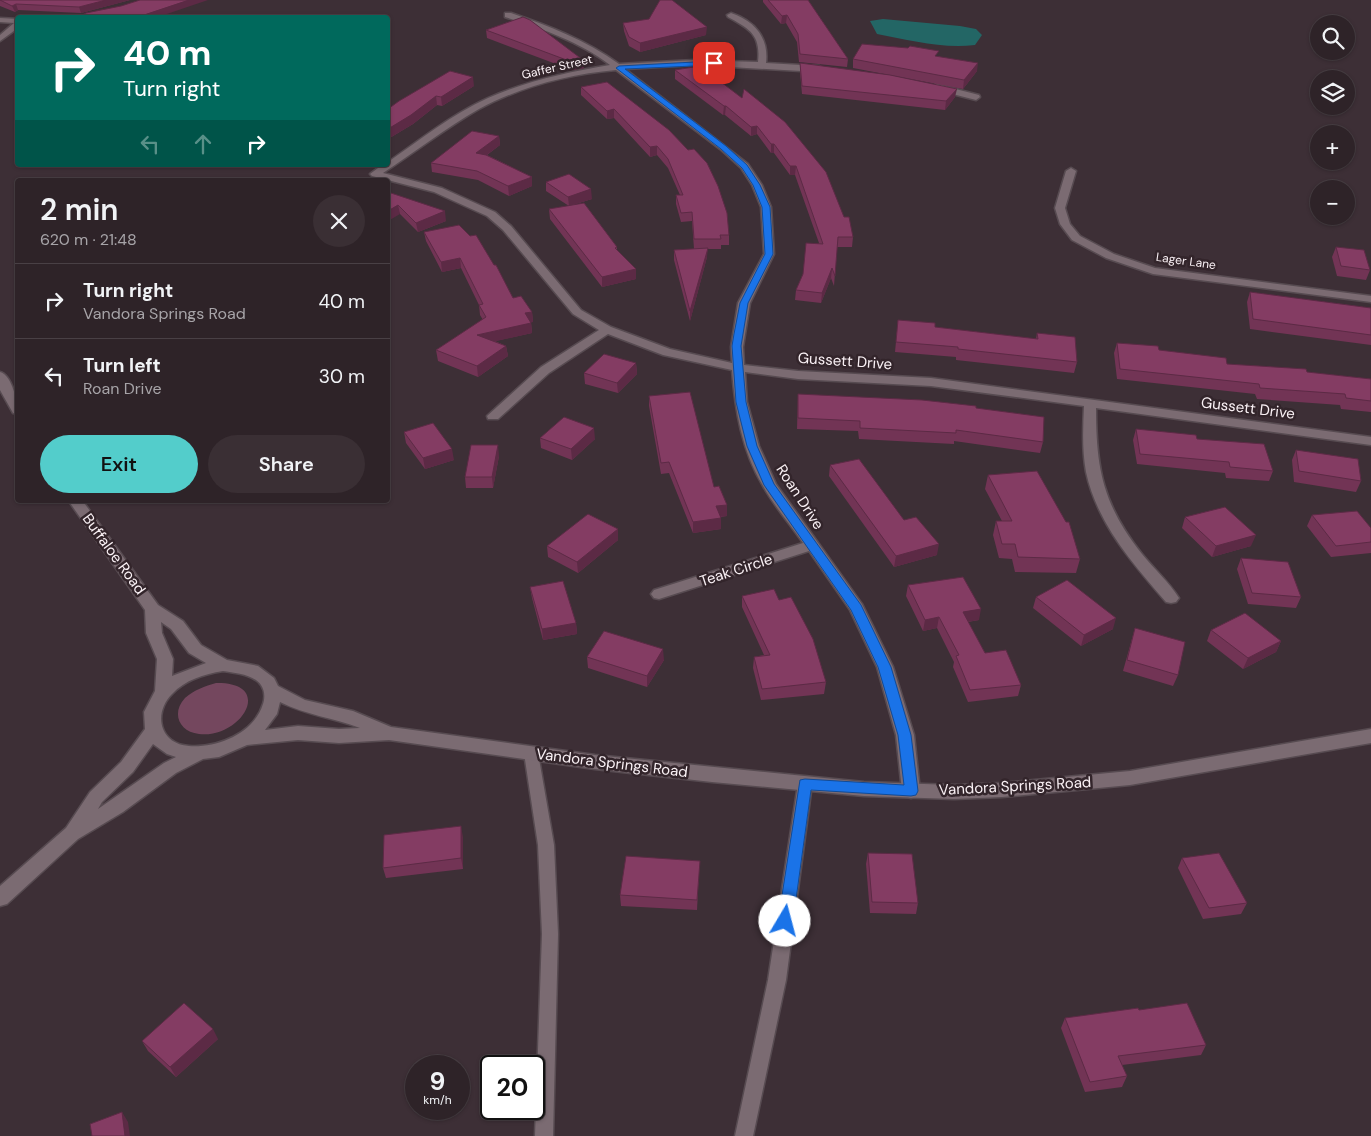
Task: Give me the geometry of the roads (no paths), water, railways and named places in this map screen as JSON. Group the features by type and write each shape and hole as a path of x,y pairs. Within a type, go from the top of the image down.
{"street":[{"name":"Roan Drive","path":"508,15 553,30 599,53 724,147 744,166 757,185 766,207 769,254 744,303 737,346 741,402 752,446 769,485 857,608 885,667 905,735 911,791"},
{"path":"731,15 747,24 763,41 762,64"},
{"path":"0,20 15,22"},
{"path":"0,39 15,26"},
{"name":"Gaffer Street","path":"390,164 472,110 508,92 556,78 619,68 699,63 762,64 831,70"},
{"path":"929,85 976,97"},
{"name":"Gaffer Street","path":"375,174 386,167"},
{"name":"Lager Lane","path":"1071,171 1060,208 1065,224 1076,238 1110,256 1153,271 1371,299"},
{"name":"Gussett Drive","path":"375,174 438,190 491,214 508,228 577,312 606,330 667,352 738,368 798,375 931,382 1371,441"},
{"path":"494,416 545,370 606,330"},
{"path":"0,376 15,405"},
{"path":"1090,404 1093,470 1104,508 1131,550 1170,598"},
{"name":"Buffaloe Road","path":"77,503 153,609 177,625 195,649 223,665"},
{"name":"Teak Circle","path":"659,594 812,545"},
{"name":"Buffaloe Road","path":"153,609 154,633 165,659 163,693"},
{"path":"0,898 71,834 117,807 170,768 197,754 223,749 247,738 260,727 273,703 273,691 267,680 256,671 241,666 223,665 190,674 175,682 163,693 154,706 150,719 152,732 162,744 177,751 197,754"},
{"name":"Vandora Springs Road","path":"273,691 301,705 347,716 389,733"},
{"path":"71,834 96,797 127,767 152,732"},
{"name":"Vandora Springs Road","path":"247,738 298,733 339,736 389,733 531,753 805,784 911,791 1002,790 1112,780 1371,736"}],"lane":[{"path":"531,753 546,845 550,934 544,1136"},
{"path":"744,1136 777,980 805,784"}],"water":[{"path":"883,19 960,26 976,29 982,35 975,45 950,46 926,43 877,34 870,21"}]}
